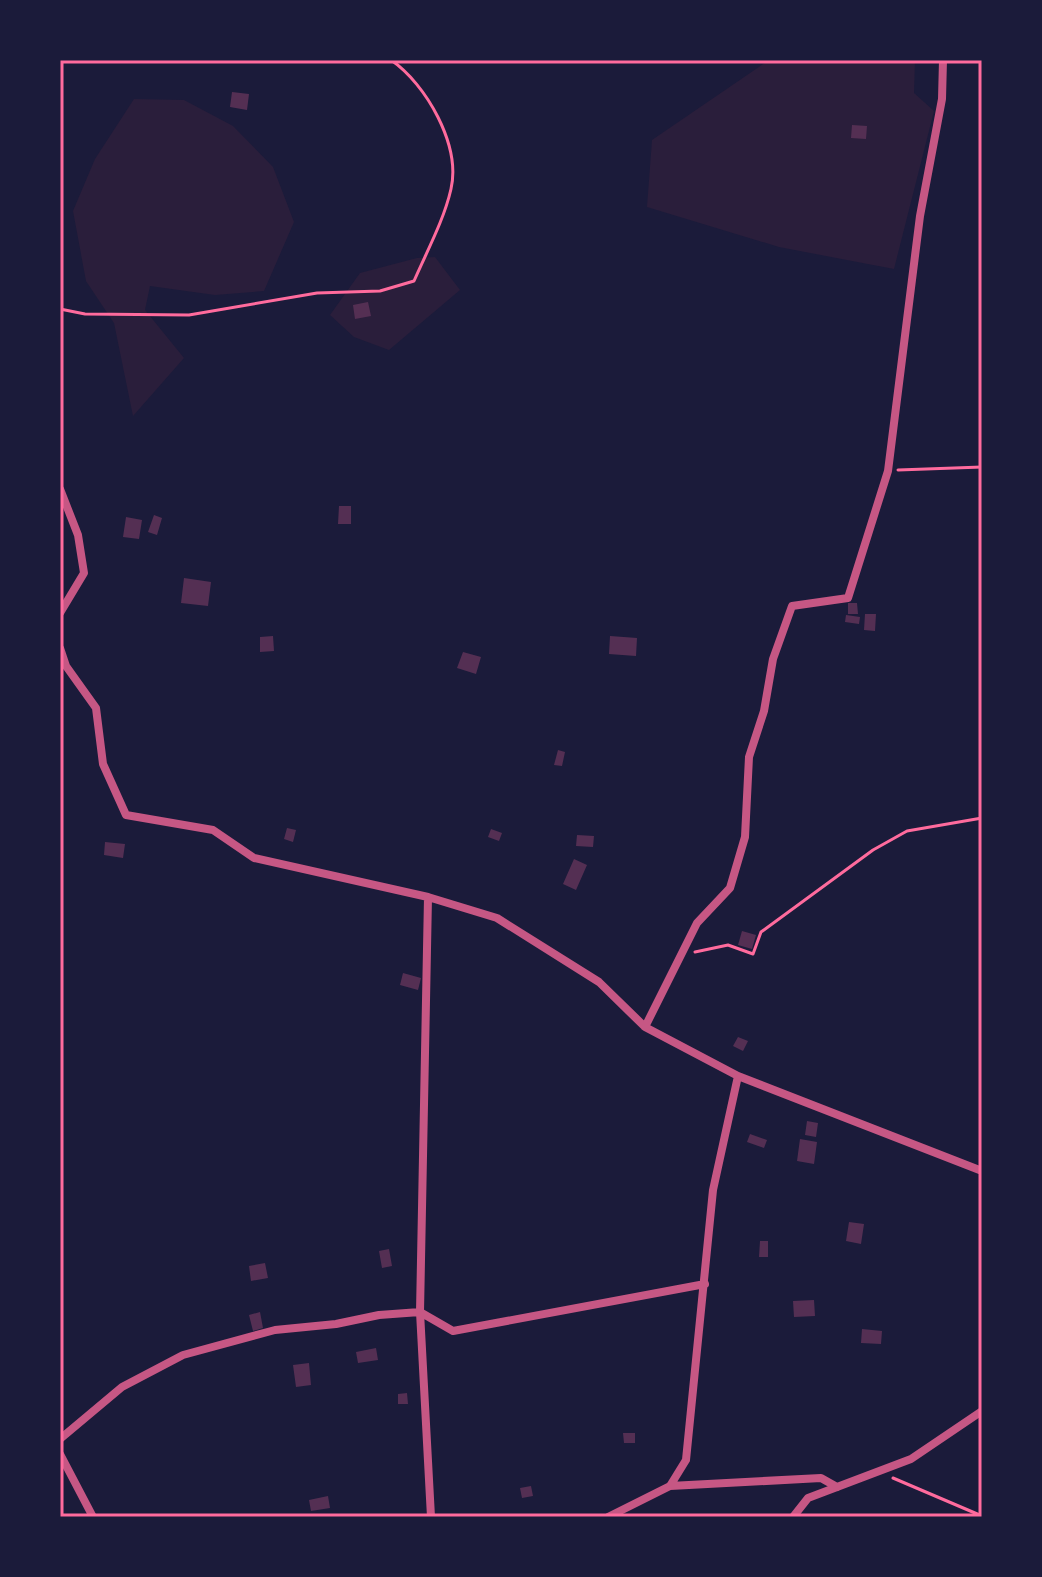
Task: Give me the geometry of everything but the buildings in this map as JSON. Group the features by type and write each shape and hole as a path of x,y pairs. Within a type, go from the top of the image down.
{"street":[{"path":"645,1027 697,923 730,888 745,837 749,757 764,711 773,659 792,606 848,598 888,471 920,216 942,99 943,60"},
{"path":"60,489 78,535 84,573 60,613"},
{"path":"60,648 66,666 96,708 103,764 126,815 213,830 254,858 428,897 497,918 599,982 645,1027 738,1076 982,1171"},
{"path":"428,897 420,1312 431,1517"},
{"path":"670,1486 686,1460 713,1190 738,1076"},
{"path":"60,1439 122,1387 183,1355 275,1330 420,1312 453,1331 705,1284"},
{"path":"793,1517 808,1498 911,1459 982,1411"},
{"path":"60,1454 93,1517"},
{"path":"608,1517 670,1486 821,1478 837,1487"}],"path":[{"path":"60,309 113,315 189,315 317,293 380,291 414,281 452,187 450,150 431,106 405,70 391,60"},
{"path":"888,471 982,467"},
{"path":"680,954 728,945 753,954 761,932 873,850 907,831 982,818"},
{"path":"878,1471 982,1516"}],"shaded area":[{"path":"769,60 915,60 914,93 934,111 894,269 779,247 647,207 652,140"},
{"path":"134,99 184,100 233,126 273,167 294,222 264,291 215,295 150,286 145,310 184,358 133,416 114,323 86,281 73,211 95,159"},
{"path":"435,257 460,290 389,350 354,337 330,315 360,273 417,258"}]}
